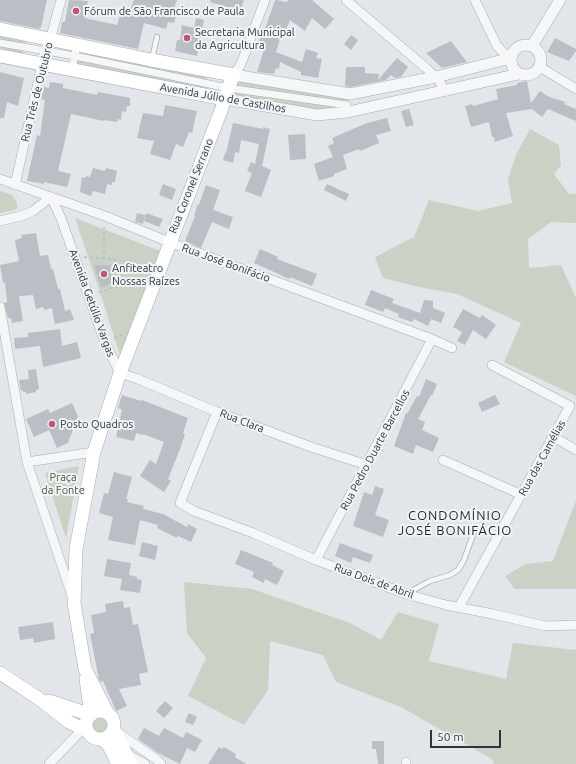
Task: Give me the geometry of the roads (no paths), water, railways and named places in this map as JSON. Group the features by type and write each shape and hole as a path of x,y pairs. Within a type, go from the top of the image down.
{"main road":[{"name":"Avenida Júlio de Castilhos","path":"0,30 24,48 74,57 226,94"},
{"name":"Avenida Júlio de Castilhos","path":"0,56 24,48 74,57 151,60 234,75"},
{"name":"Rua Coronel Serrano","path":"120,373 234,75"},
{"path":"91,715 74,603 76,549 94,452 120,373"},
{"path":"85,669 107,712 112,718 114,730 125,760"},
{"path":"0,673 38,698 69,722 87,729"},
{"path":"38,698 91,715"},
{"path":"107,712 96,711 91,715 88,720 88,734 104,741 125,760"},
{"path":"104,741 114,730"}],"street":[{"name":"Rua Três de Outubro","path":"15,185 46,52 61,0"},
{"name":"Rua Coronel Serrano","path":"234,75 241,64 265,0"},
{"path":"346,0 436,77 446,90"},
{"path":"475,0 497,46 511,58"},
{"path":"535,49 545,26 560,0"},
{"path":"0,43 24,48"},
{"path":"527,45 535,49 541,62 540,67 528,75 519,74 512,65 511,58 514,51 518,47 527,45"},
{"name":"Avenida Júlio de Castilhos","path":"226,94 317,115 436,77 511,58"},
{"path":"540,67 576,89"},
{"path":"204,89 208,70"},
{"name":"Avenida Júlio de Castilhos","path":"234,75 348,104 446,90 519,74"},
{"name":"Rua José Bonifácio","path":"0,179 105,216 169,242 432,339 452,348"},
{"path":"0,221 21,216 33,211 51,197"},
{"name":"Avenida Getúlio Vargas","path":"51,197 62,218 104,340 120,373"},
{"path":"0,307 27,462 74,603"},
{"name":"Rua Pedro Duarte Barcellos","path":"316,560 432,339"},
{"name":"Rua das Camélias","path":"459,607 570,406 492,365"},
{"name":"Rua Clara","path":"120,373 217,412 311,447 367,465"},
{"name":"Rua Dois de Abril","path":"217,412 180,503 194,511 406,594 446,605 545,626 576,625"},
{"path":"554,437 576,450"},
{"path":"27,462 94,452"},
{"path":"443,460 522,495"},
{"path":"49,764 79,733 87,729"},
{"path":"114,730 161,764"},
{"path":"125,760 145,764"}],"lane":[{"path":"151,60 157,37"},
{"path":"406,594 430,581 450,575 458,570 464,560 475,529"}],"place":[{"name":"Fórum de São Francisco de Paula","path":"76,11"},
{"name":"Secretaria Municipal da Agricultura","path":"187,38"},
{"name":"Anfiteatro Nossas Raízes","path":"104,274"},
{"name":"Posto Quadros","path":"52,424"}],"district":[{"name":"CONDOMÍNIO JOSÉ BONIFÁCIO","path":"455,524"}],"park label":[{"name":"Praça da Fonte","path":"63,483"}]}
